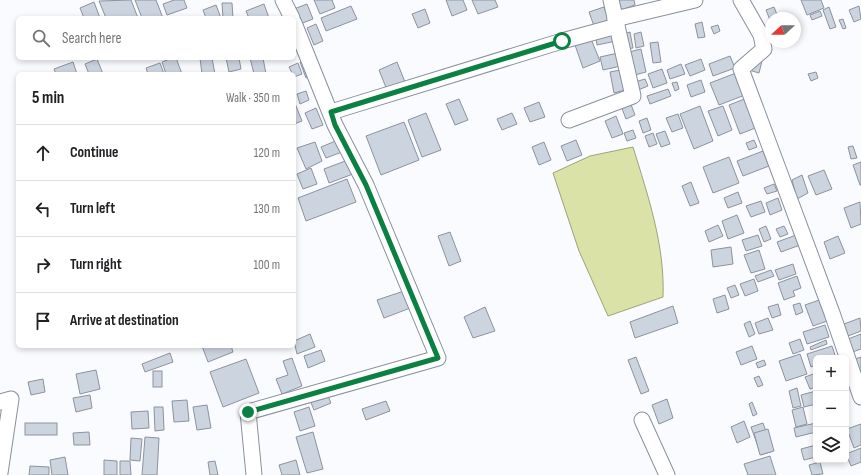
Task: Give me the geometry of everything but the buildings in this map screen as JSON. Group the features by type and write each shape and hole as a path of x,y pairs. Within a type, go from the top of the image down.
{"street":[{"path":"283,0 291,16"},
{"path":"569,120 633,96 612,0"},
{"path":"331,112 616,23 695,0"},
{"path":"741,0 761,35 764,49 741,68 832,313 861,397"},
{"path":"254,475 248,412 438,358 366,185 335,125 296,28"},
{"path":"0,402 11,399 0,473"},
{"path":"642,420 667,475"}],"shaded area":[{"path":"633,147 650,202 658,240 663,278 663,297 608,316 579,251 553,173 590,156"}],"route":[{"path":"248,412 438,358 366,185 335,125 331,112 562,41"}]}
